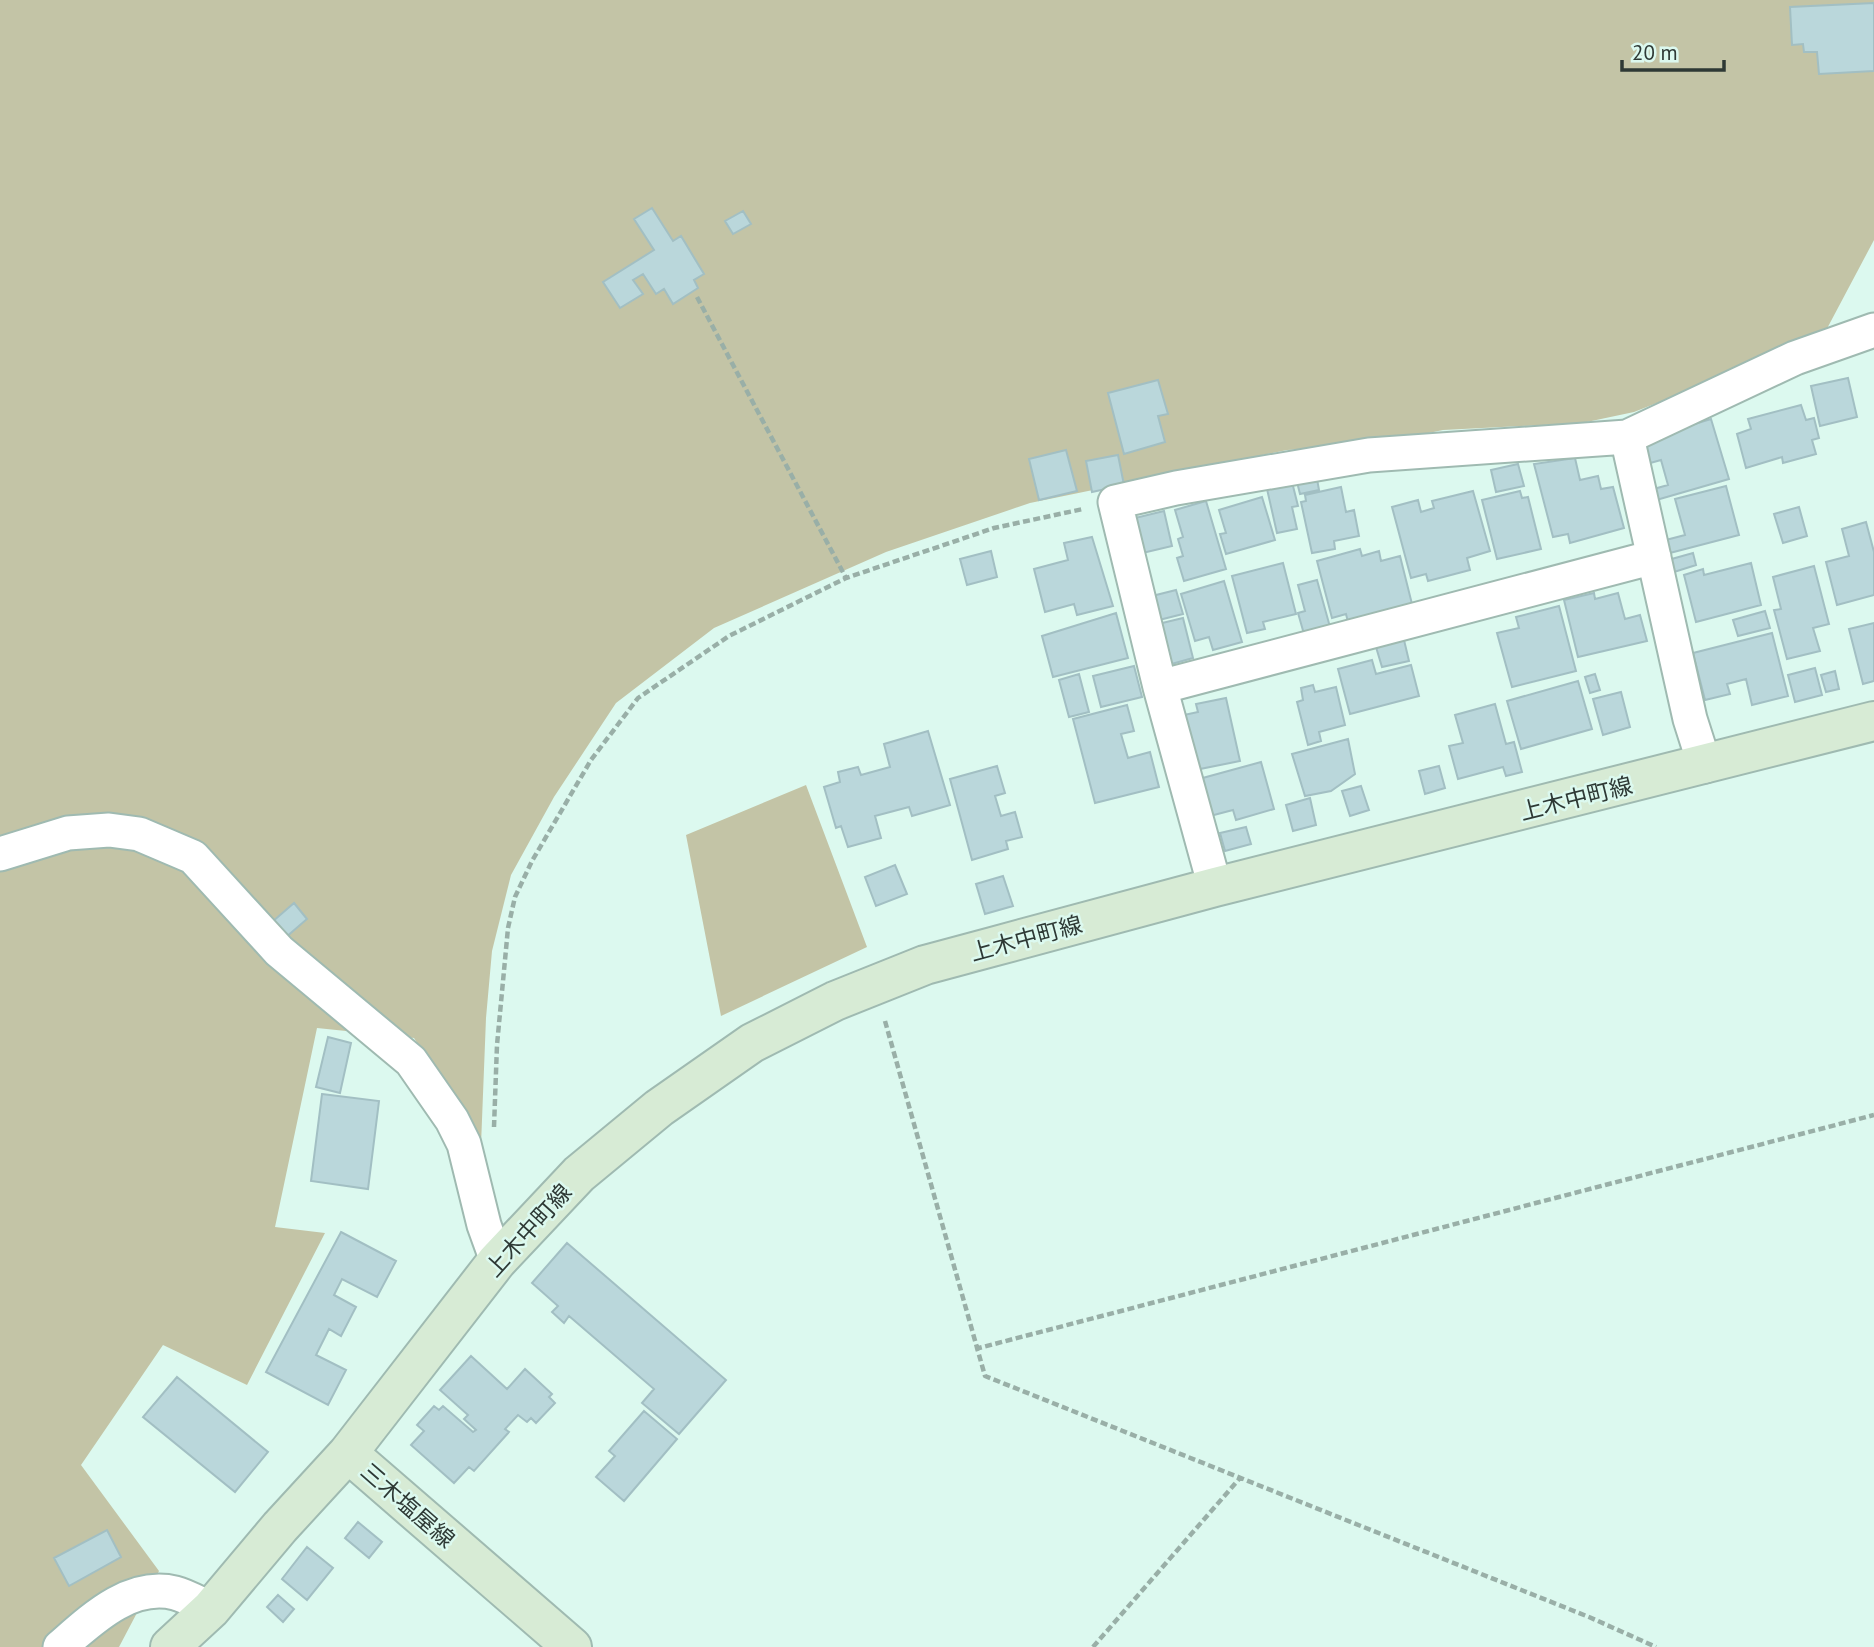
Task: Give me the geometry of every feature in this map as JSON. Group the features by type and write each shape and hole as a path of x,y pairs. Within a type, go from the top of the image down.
{"main road":[{"name":"上木中町線","path":"348,1453 497,1261 579,1174 659,1108 752,1043 835,1001 925,965 1215,887 1704,766 1874,721"},
{"name":"三木塩屋線","path":"170,1647 211,1609 280,1527 348,1453 572,1647"}],"street":[{"path":"1215,887 1160,687 1115,502 1175,488 1369,456 1627,437 1795,358 1874,330"},
{"path":"1627,437 1690,719 1704,766"},
{"path":"1160,687 1654,557"},
{"path":"0,854 68,833 108,830 139,834 192,856 279,951 411,1061 452,1121 464,1144 484,1225 497,1261"},
{"path":"60,1647 104,1609 136,1594 174,1592 211,1609"}],"path":[{"path":"697,298 846,578"},
{"path":"494,1131 497,1045 508,928 515,897 532,861 591,760 638,698 729,636 846,578 994,528 1115,502"},
{"path":"876,986 975,1349 985,1376 1589,1617 1656,1647"},
{"path":"975,1349 1874,1115"},
{"path":"1093,1647 1240,1478"}],"green space":[{"path":"0,0 1874,0 1874,240 1822,338 1634,412 1582,423 1443,430 1371,445 1287,450 1030,503 886,552 714,628 616,703 554,797 511,875 492,951 486,1018 481,1145 414,1038 317,1028 275,1227 325,1233 247,1385 163,1345 81,1465 159,1571 119,1647 0,1647"},
{"path":"806,785 867,947 721,1016 686,835"}],"building":[{"path":"1874,3 1874,71 1819,74 1817,52 1804,52 1803,44 1792,45 1790,7"},
{"path":"652,208 673,241 681,236 704,274 694,280 698,288 673,304 664,289 656,294 643,274 633,280 643,294 620,308 603,282 654,250 634,219"},
{"path":"743,211 751,224 733,234 725,221"},
{"path":"1848,378 1857,417 1820,426 1811,386"},
{"path":"1158,380 1168,414 1158,416 1165,442 1124,454 1108,393"},
{"path":"1801,405 1806,420 1814,418 1819,438 1812,440 1816,454 1783,463 1782,457 1746,468 1737,434 1751,429 1748,419"},
{"path":"1711,419 1729,479 1653,501 1650,490 1668,485 1661,460 1643,465 1635,442"},
{"path":"1066,450 1077,491 1039,500 1029,459"},
{"path":"1118,455 1124,485 1092,492 1086,461"},
{"path":"1575,458 1580,480 1598,476 1601,489 1613,487 1624,528 1570,543 1568,534 1553,537 1534,464"},
{"path":"1518,464 1524,486 1496,492 1491,470"},
{"path":"1317,479 1319,490 1300,494 1297,482"},
{"path":"1292,482 1298,506 1292,507 1297,529 1277,533 1267,489"},
{"path":"1726,486 1739,535 1666,554 1662,541 1685,535 1675,499"},
{"path":"1341,487 1346,512 1354,510 1359,536 1334,541 1335,549 1312,553 1301,502 1306,501 1305,495"},
{"path":"1473,491 1490,551 1467,558 1470,570 1428,581 1426,574 1411,578 1392,507 1418,500 1421,512 1434,508 1432,501"},
{"path":"1520,491 1522,498 1528,497 1541,549 1497,559 1482,500"},
{"path":"1262,497 1275,540 1226,554 1220,534 1226,533 1219,510"},
{"path":"1206,501 1226,569 1184,581 1177,558 1183,556 1178,539 1183,537 1175,510"},
{"path":"1799,507 1807,536 1783,543 1774,514"},
{"path":"1164,511 1172,546 1134,555 1131,519"},
{"path":"1866,522 1874,552 1874,595 1837,605 1826,562 1849,556 1842,529"},
{"path":"1092,537 1113,606 1077,615 1074,604 1045,612 1034,569 1068,560 1064,543"},
{"path":"1360,549 1362,556 1379,551 1381,561 1400,556 1412,604 1348,622 1346,614 1332,618 1317,561"},
{"path":"991,551 997,577 967,585 960,559"},
{"path":"1693,553 1696,565 1671,573 1668,560"},
{"path":"1283,563 1296,614 1263,622 1265,629 1247,633 1232,576"},
{"path":"1751,563 1761,605 1696,622 1684,575 1703,569 1704,575"},
{"path":"1814,566 1829,624 1813,628 1820,651 1787,659 1774,610 1781,609 1773,577"},
{"path":"1317,580 1330,627 1304,634 1298,613 1305,611 1298,585"},
{"path":"1224,581 1242,642 1213,650 1209,637 1195,641 1181,594"},
{"path":"1176,590 1183,614 1155,621 1148,597"},
{"path":"1594,593 1595,599 1618,593 1625,619 1640,615 1647,641 1578,657 1564,600"},
{"path":"1559,606 1576,671 1512,687 1497,633 1519,628 1516,617"},
{"path":"1765,611 1770,628 1738,636 1733,620"},
{"path":"1116,613 1128,658 1053,677 1042,636"},
{"path":"1183,618 1193,658 1168,665 1158,624"},
{"path":"1874,623 1874,681 1863,684 1849,629"},
{"path":"1772,633 1788,696 1752,705 1746,679 1727,684 1730,694 1705,700 1693,653"},
{"path":"1404,640 1409,661 1382,667 1376,647"},
{"path":"1372,660 1376,674 1411,665 1419,696 1350,714 1338,669"},
{"path":"1134,666 1142,697 1101,707 1093,676"},
{"path":"1815,668 1822,695 1795,702 1788,675"},
{"path":"1835,671 1839,689 1826,692 1821,675"},
{"path":"1079,674 1089,712 1069,717 1059,680"},
{"path":"1595,674 1600,690 1590,693 1585,677"},
{"path":"1578,681 1592,729 1521,749 1507,701"},
{"path":"1313,685 1315,692 1336,687 1345,725 1319,732 1321,741 1308,745 1297,702 1303,700 1301,688"},
{"path":"1621,692 1630,727 1603,735 1593,699"},
{"path":"1226,698 1240,761 1195,770 1184,715 1198,712 1196,704"},
{"path":"1495,704 1506,744 1514,742 1522,772 1506,776 1503,767 1458,779 1449,746 1463,743 1455,715"},
{"path":"1127,705 1134,731 1121,734 1128,758 1150,752 1159,787 1095,803 1073,719"},
{"path":"928,731 950,805 912,816 909,807 875,816 881,838 848,847 841,826 836,828 824,787 840,782 838,772 858,767 861,775 890,767 884,744"},
{"path":"1348,739 1355,774 1331,791 1305,796 1292,754"},
{"path":"1261,762 1274,809 1236,820 1233,810 1210,816 1199,779"},
{"path":"997,766 1005,793 995,796 1001,816 1015,812 1022,837 1006,841 1008,849 972,860 950,779"},
{"path":"1439,766 1445,788 1425,794 1419,771"},
{"path":"1361,786 1369,810 1350,816 1342,791"},
{"path":"1310,798 1316,825 1293,831 1286,805"},
{"path":"1246,827 1251,844 1225,851 1220,833"},
{"path":"895,865 907,894 876,906 865,877"},
{"path":"1003,876 1013,906 985,914 976,884"},
{"path":"294,903 307,919 285,938 272,922"},
{"path":"328,1037 351,1043 340,1093 316,1087"},
{"path":"322,1094 379,1101 368,1189 311,1181"},
{"path":"341,1232 396,1261 377,1297 342,1279 334,1295 356,1307 341,1336 329,1329 316,1355 346,1370 328,1405 266,1372"},
{"path":"567,1243 726,1380 679,1434 642,1403 654,1389 569,1316 564,1323 552,1312 558,1306 532,1283"},
{"path":"471,1356 507,1389 525,1369 552,1394 549,1397 555,1403 536,1423 531,1418 527,1422 518,1415 505,1429 509,1432 474,1471 469,1467 454,1483 411,1445 424,1431 417,1425 434,1406 439,1410 443,1406 473,1432 476,1430 464,1419 468,1415 440,1390"},
{"path":"177,1377 268,1452 235,1492 143,1417"},
{"path":"644,1411 677,1439 624,1501 596,1477 615,1456 609,1451"},
{"path":"358,1522 382,1542 369,1558 345,1538"},
{"path":"107,1530 121,1557 69,1586 54,1558"},
{"path":"307,1547 333,1568 307,1600 282,1579"},
{"path":"278,1595 294,1609 283,1622 267,1607"}]}
